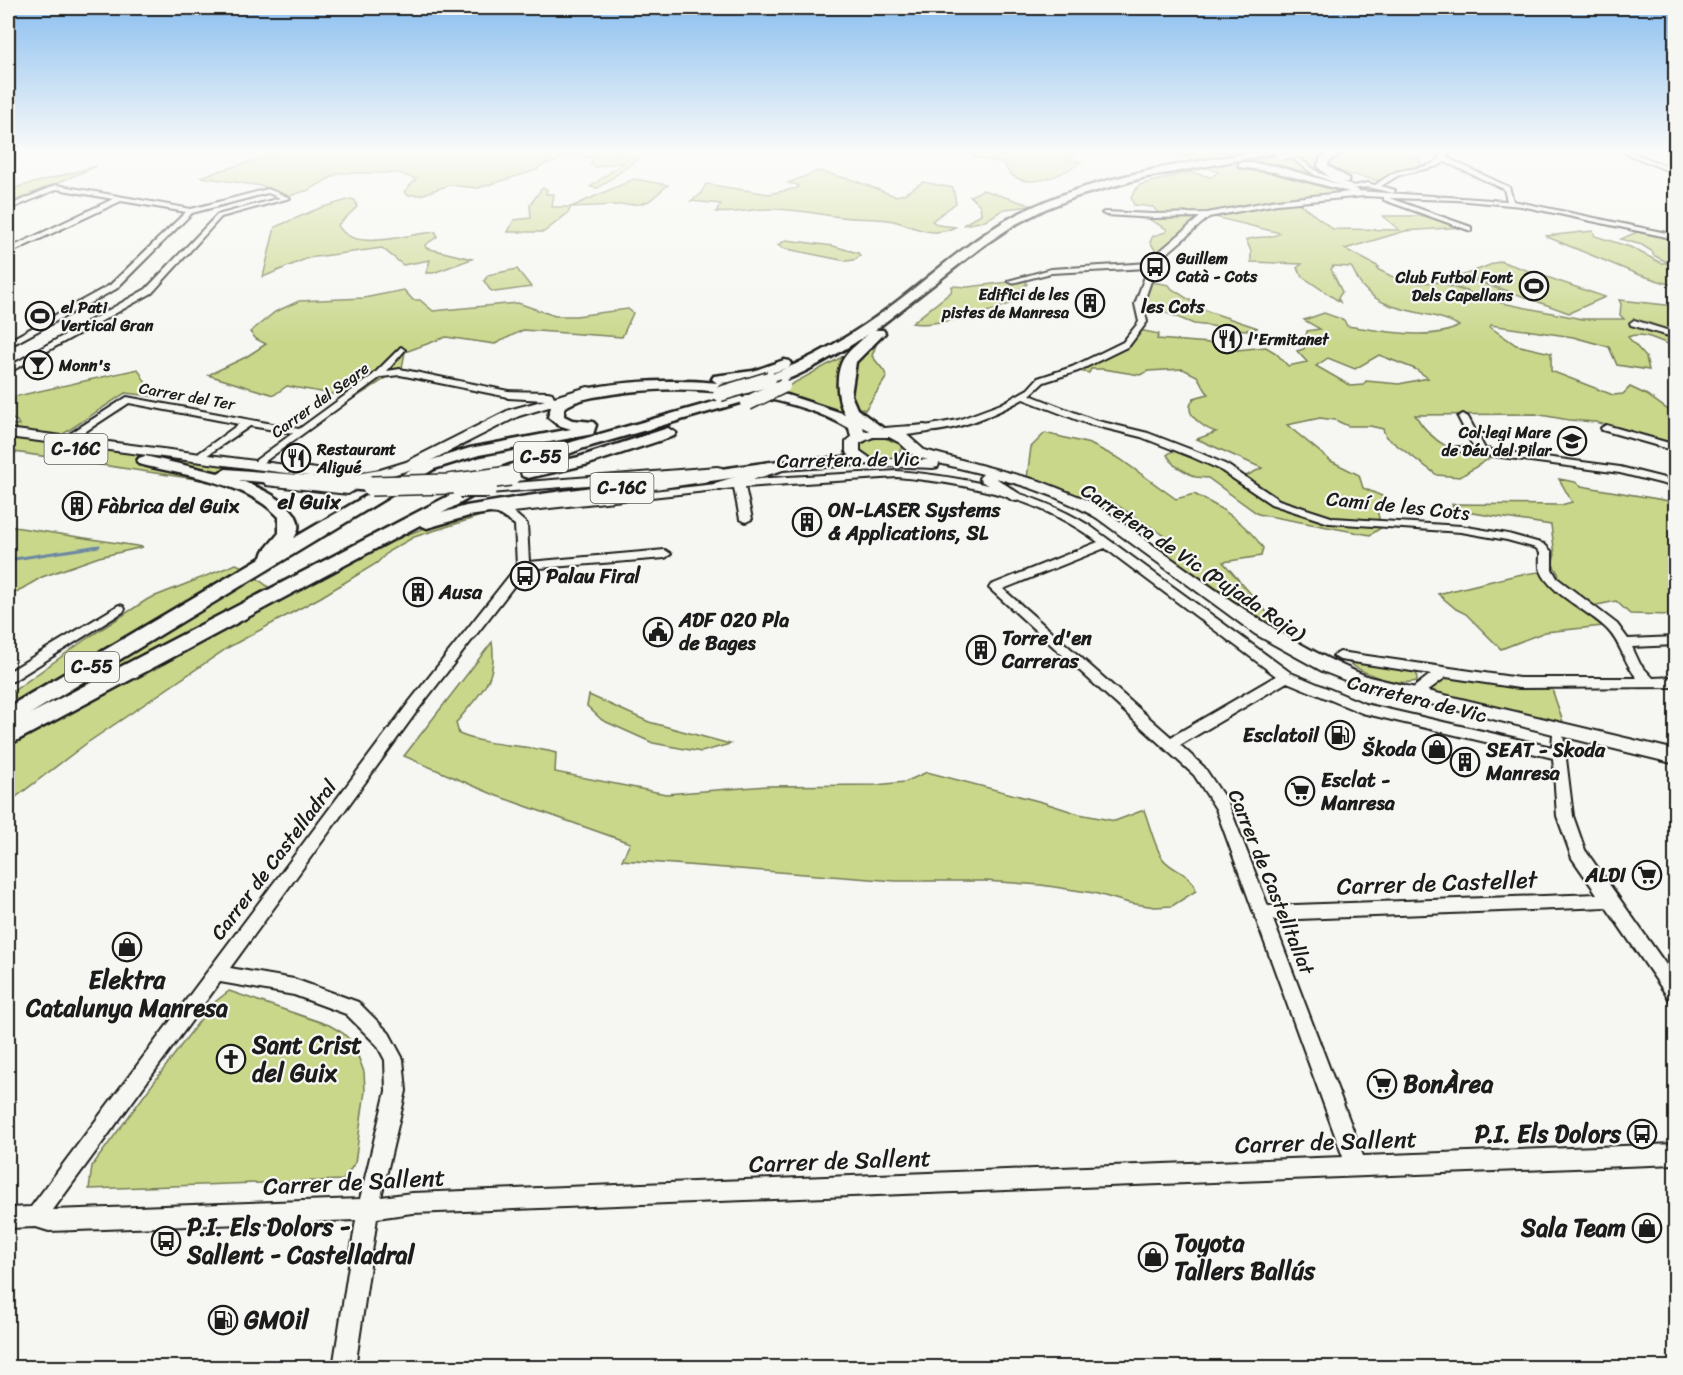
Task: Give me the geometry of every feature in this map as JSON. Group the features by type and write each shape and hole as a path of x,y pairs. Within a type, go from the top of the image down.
{"highway":[{"name":"C-55","path":"775,383 865,330 975,245 1026,215"},
{"name":"C-55","path":"8,735 421,515 531,461 734,398 775,383 846,350 996,237 1037,215"},
{"path":"882,431 854,414 846,405 845,381 849,361 865,343 932,292 954,268"},
{"path":"634,384 732,378 762,373 824,344 860,325 899,299 910,296"},
{"path":"775,383 734,398 592,425 569,424 559,420 555,414 557,407 563,402 605,391 644,386 715,386 774,396 820,411 854,425 858,438"},
{"name":"C-55","path":"8,717 428,466 476,451 620,424 734,398"},
{"path":"223,474 368,488 449,484 510,476 600,456 693,425 734,398"},
{"path":"351,511 451,445"},
{"path":"145,461 234,483 252,490 284,508 291,523 285,538 272,553 207,593 177,617"},
{"name":"C-16C","path":"357,551 421,525 466,512 519,502 784,465"}],"main road":[{"name":"C-16C","path":"8,431 81,438 342,478 368,477 394,471 514,413 572,394 634,384 701,383 759,390 795,399 908,443"},
{"path":"508,394 534,397 572,394"},
{"path":"508,394 518,400 518,408 514,413"},
{"path":"865,461 856,456 852,450 852,444 858,438 882,431 924,429"},
{"path":"890,463 906,456 912,433 924,429"},
{"path":"8,431 81,438"},
{"name":"C-16C","path":"8,440 223,474"},
{"name":"Carretera de Vic (Pujada Roja)","path":"908,443 919,453 1035,484 1080,502 1102,515 1261,630 1328,667 1365,682 1413,695 1676,757"},
{"name":"C-16C","path":"368,488 489,489 852,460 890,463"},
{"name":"Carretera de Vic (Pujada Roja)","path":"890,463 930,463 1030,488 1072,505 1274,647 1325,674 1353,685 1558,746 1676,767"},
{"path":"720,486 784,465"},
{"path":"978,476 1017,496"}],"street":[{"path":"8,252 85,215"},
{"path":"8,344 113,287 187,215"},
{"path":"214,215 222,215"},
{"path":"1141,215 1198,215"},
{"path":"924,429 960,423 998,408 1023,396 1041,380 1076,369 1125,344 1143,322 1139,304 1153,265 1159,256 1207,215"},
{"path":"1433,215 1468,230"},
{"path":"1575,215 1676,236"},
{"path":"1580,215 1676,236"},
{"path":"8,370 149,291 219,216"},
{"path":"1012,281 1051,271 1153,265"},
{"path":"1634,322 1676,336"},
{"path":"378,375 401,350"},
{"path":"19,355 31,356"},
{"path":"392,362 400,372"},
{"name":"Carrer del Segre","path":"260,462 378,375 400,372 508,394"},
{"name":"Camí de les Cots","path":"1023,396 1091,422 1144,435 1223,466 1275,502 1334,521 1461,529 1508,537 1540,546 1546,552 1546,569 1552,580 1613,627 1624,643 1634,666 1649,682"},
{"name":"Carrer del Ter","path":"81,438 127,400 301,432"},
{"path":"1463,417 1481,452"},
{"path":"248,422 203,455 299,467"},
{"path":"1606,428 1676,448"},
{"path":"1460,449 1620,470 1676,484"},
{"name":"Carretera de Vic","path":"466,512 536,508 577,501 831,476 897,474 940,478 1017,496 1062,513 1286,676 1362,708 1558,746"},
{"path":"739,484 746,519"},
{"path":"536,508 527,514 521,524 524,566 664,554"},
{"path":"501,511 512,516 521,524"},
{"name":"Carrer de Castelltallat","path":"1106,543 995,588 1200,771 1223,807 1357,1167"},
{"name":"Carrer de Castelladral","path":"36,1217 415,705 524,566"},
{"path":"8,678 119,609"},
{"path":"1624,643 1676,641"},
{"path":"1340,656 1519,683 1676,682"},
{"path":"1413,695 1443,672"},
{"path":"1171,744 1286,676"},
{"path":"1558,746 1564,816 1578,853 1676,994"},
{"name":"Carrer de Castellet","path":"1264,913 1612,900"},
{"path":"216,973 294,987 352,1008 383,1038 394,1059 396,1091 368,1209 344,1368"},
{"name":"Carrer de Sallent","path":"8,1218 36,1217 49,1221 368,1209 412,1203 1676,1154"}],"green space":[{"path":"303,215 348,215 338,225 346,234 356,239 384,240 436,232 437,237 425,245 426,248 472,259 433,273 426,273 430,260 403,265 382,248 308,258 263,277 275,227"},
{"path":"531,215 565,215 544,232 508,232 514,220 531,218"},
{"path":"827,215 940,215 932,221 938,225 955,227 946,231 929,232 888,220"},
{"path":"979,215 994,215 985,221 963,225"},
{"path":"1208,215 1315,215 1333,229 1399,230 1383,216 1431,216 1463,227 1405,231 1345,249 1395,278 1421,283 1437,282 1479,296 1443,282 1460,275 1509,293 1492,301 1582,319 1624,319 1620,315 1619,300 1675,306 1675,347 1645,336 1628,337 1646,357 1649,370 1617,365 1609,347 1573,337 1491,325 1490,327 1516,345 1551,353 1551,371 1613,395 1623,394 1630,387 1647,395 1675,415 1675,444 1595,422 1535,414 1415,415 1430,435 1446,446 1490,458 1460,477 1437,475 1386,437 1383,429 1370,426 1348,426 1335,420 1320,418 1287,425 1331,461 1359,475 1363,488 1382,496 1385,503 1377,509 1381,528 1370,535 1258,514 1208,478 1195,477 1174,465 1167,455 1175,449 1242,478 1262,468 1197,439 1216,432 1200,423 1191,412 1190,406 1194,398 1208,394 1197,376 1183,369 1148,371 1140,375 1103,369 1091,369 1089,373 1078,371 1108,354 1139,330 1159,334 1157,339 1210,343 1237,350 1266,347 1276,353 1288,366 1307,362 1297,351 1304,349 1302,342 1305,341 1307,331 1320,329 1304,320 1324,313 1344,320 1347,326 1405,334 1435,333 1459,326 1436,317 1384,303 1363,287 1351,267 1333,266 1331,269 1342,292 1338,298 1340,302 1303,277 1297,268 1302,264 1251,262 1251,251 1246,240 1280,233","holes":["1379,355 1415,369 1428,378 1399,384 1366,381 1363,385 1351,386 1316,366 1328,358 1355,369"]},
{"path":"1151,217 1201,217 1159,256 1150,242 1153,236 1166,232 1167,229 1150,220"},
{"path":"1593,231 1595,236 1630,247 1661,263 1669,263 1653,255 1653,252 1642,245 1621,239 1639,231 1675,241 1675,286 1637,274 1545,236"},
{"path":"786,240 833,246 858,253 860,256 846,261 782,248 778,245"},
{"name":"Club Futbol Font Dels Capellans","path":"1500,261 1605,297 1569,313 1464,275"},
{"path":"517,269 531,287 495,292 490,290 484,281 488,275"},
{"path":"1025,280 1027,284 1012,302 1004,306 947,321 912,323 951,292 952,286 968,287"},
{"path":"1146,281 1169,285 1207,311 1258,328 1246,330 1194,324 1140,302"},
{"path":"404,290 413,300 420,300 433,311 518,303 555,316 576,316 628,309 633,313 622,337 523,330 495,344 446,337 405,352 402,368 355,398 287,386 274,395 208,375 246,357 266,344 256,339 250,332 275,312 299,301 364,298"},
{"path":"876,345 872,356 885,372 886,378 865,410 854,406 853,374 861,355"},
{"path":"851,352 848,415 779,391"},
{"path":"138,369 153,396 125,393 63,434 249,462 222,483 8,451 8,424 19,425 17,421 8,417 8,398"},
{"path":"1045,433 1090,444 1120,459 1176,499 1194,494 1241,523 1263,548 1261,556 1223,562 1285,633 1326,662 1254,617 1153,546 1170,539 1112,502 1100,507 1059,487 1027,478 1031,447"},
{"path":"882,437 900,444 902,447 898,455 888,459 877,459 862,453 859,448 863,441"},
{"path":"1559,479 1575,482 1581,486 1675,502 1675,615 1630,614 1616,601 1588,607 1607,623 1603,626 1545,632 1501,649 1466,614 1438,594 1517,575 1547,571 1552,580 1559,575 1552,563 1555,555 1551,525 1453,510 1452,504 1561,505 1572,502"},
{"path":"469,514 484,515 414,537 321,597 229,647 87,743 8,803 8,695 86,639 148,599 236,564 281,597 396,539"},
{"path":"8,526 143,547 99,557 42,577 8,597"},
{"path":"492,642 492,668 489,678 485,687 456,723 459,734 483,741 556,753 555,772 666,794 767,786 876,785 905,782 927,772 1079,814 1115,821 1144,810 1163,859 1191,880 1196,891 1172,906 1155,907 1129,903 1094,893 1041,885 985,881 896,881 622,860 630,843 497,796 404,756"},
{"path":"1340,656 1416,667 1417,681 1397,682 1376,677 1356,668"},
{"path":"1450,673 1552,689 1563,722 1422,693"},
{"path":"589,695 649,722 730,744 701,752 653,743 602,720 587,706"},
{"path":"229,991 329,1025 343,1033 353,1043 364,1072 365,1091 355,1163 343,1180 89,1189 92,1166 211,1005"}],"waterway":[{"path":"8,560 99,546"}],"place":[{"name":"Guillem Catà - Cots","path":"1155,267"},
{"name":"Club Futbol Font Dels Capellans","path":"1534,286"},
{"name":"Edifici de les pistes de Manresa","path":"1090,303"},
{"name":"el Pati Vertical Gran","path":"40,316"},
{"name":"l'Ermitanet","path":"1227,339"},
{"name":"Monn's","path":"38,365"},
{"name":"Col·legi Mare de Déu del Pilar","path":"1572,441"},
{"name":"Restaurant Aligué","path":"296,458"},
{"name":"Fàbrica del Guix","path":"77,506"},
{"name":"ON-LASER Systems & Applications, SL","path":"807,522"},
{"name":"Palau Firal","path":"525,576"},
{"name":"Ausa","path":"418,592"},
{"name":"ADF 020 Pla de Bages","path":"658,632"},
{"name":"Torre d'en Carreras","path":"981,650"},
{"name":"Esclatoil","path":"1340,735"},
{"name":"Škoda","path":"1437,749"},
{"name":"SEAT - Skoda Manresa","path":"1465,762"},
{"name":"Esclat - Manresa","path":"1300,791"},
{"name":"ALDI","path":"1647,875"},
{"name":"Elektra Catalunya Manresa","path":"127,947"},
{"name":"Sant Crist del Guix","path":"231,1059"},
{"name":"BonÀrea","path":"1382,1084"},
{"name":"P.I. Els Dolors","path":"1642,1134"},
{"name":"Sala Team","path":"1647,1228"},
{"name":"P.I. Els Dolors - Sallent - Castelladral","path":"166,1241"},
{"name":"Toyota Tallers Ballús","path":"1153,1257"},
{"name":"GMOil","path":"223,1320"}],"district":[{"name":"les Cots","path":"1173,307"},
{"name":"el Guix","path":"309,502"}]}
